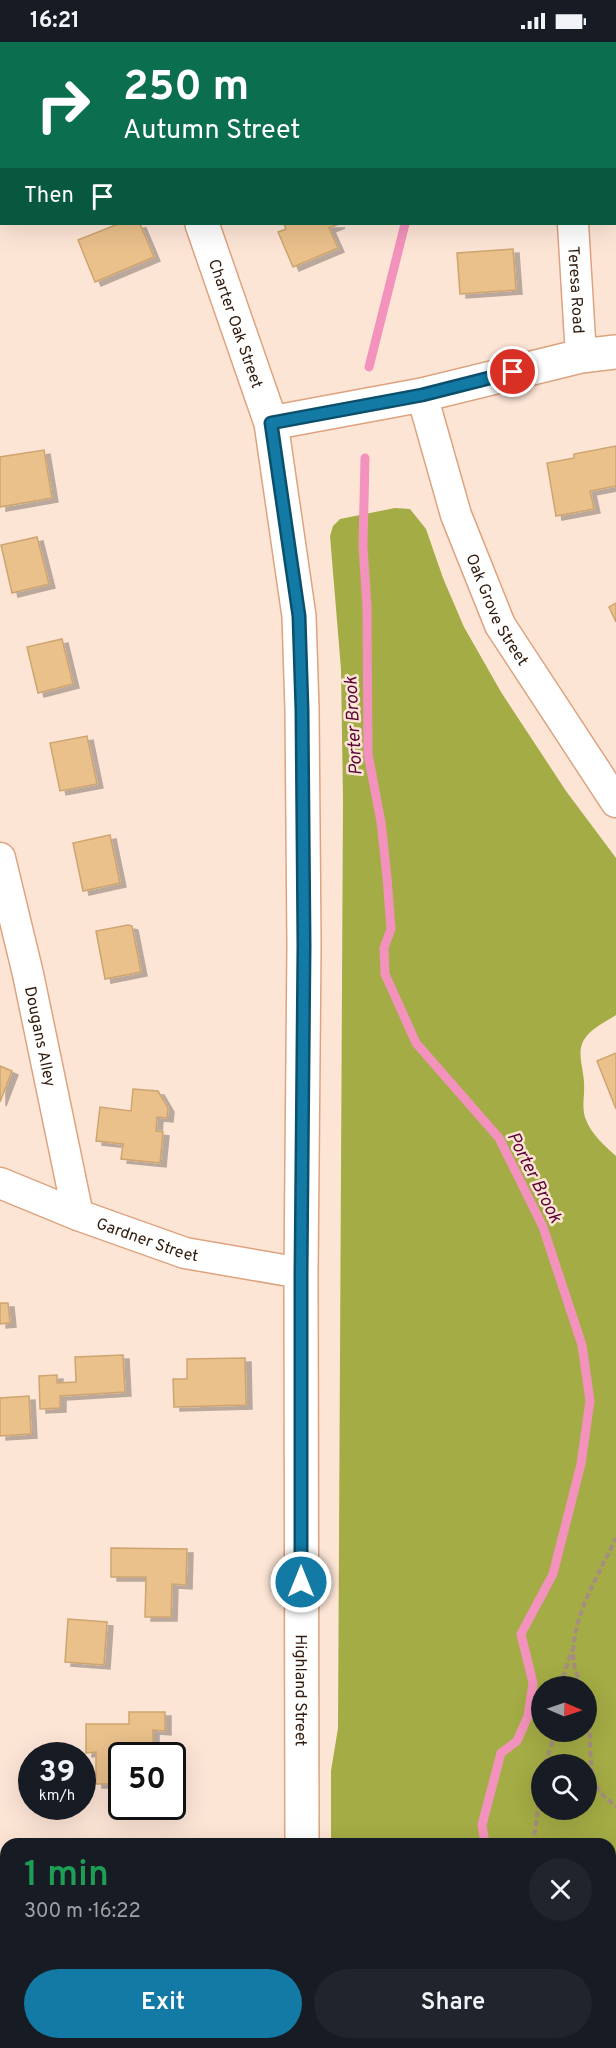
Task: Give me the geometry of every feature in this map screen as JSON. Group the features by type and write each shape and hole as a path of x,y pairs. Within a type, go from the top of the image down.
{"main road":[{"name":"Charter Oak Street","path":"202,225 271,423"},
{"path":"271,423 422,395 581,356 616,352"},
{"name":"Highland Street","path":"271,423 299,616 302,710 304,945 301,1273 302,1838"}],"street":[{"name":"Teresa Road","path":"573,225 581,356"},
{"name":"Oak Grove Street","path":"422,395 456,516 500,625 616,802"},
{"name":"Dougans Alley","path":"0,858 28,974 78,1215"},
{"name":"Gardner Street","path":"0,1183 78,1215 185,1253 301,1273"}],"path":[{"path":"564,1676 574,1646 580,1615 616,1538"},
{"path":"574,1646 574,1663 578,1676"},
{"path":"591,1742 593,1777 599,1790 616,1807"},
{"path":"534,1838 536,1820"}],"green space":[{"path":"395,508 410,509 426,529 443,578 464,627 501,692 566,791 616,858 616,1015 589,1034 583,1042 581,1054 586,1120 595,1135 616,1156 616,1838 331,1838 331,1771 338,1728 343,799 341,669 330,536 333,526 340,519"}],"building":[{"path":"116,225 140,225 154,257 95,282 78,240"},
{"path":"284,225 336,225 329,228 338,248 293,267 278,232 286,229"},
{"path":"513,249 516,290 460,294 457,253"},
{"path":"616,446 616,486 590,491 594,509 556,516 547,463 574,458 574,454"},
{"path":"44,450 52,498 0,507 0,457"},
{"path":"37,537 49,584 12,593 1,545"},
{"path":"616,603 616,622 609,607"},
{"path":"62,639 73,684 38,693 27,647"},
{"path":"87,736 97,784 60,791 50,743"},
{"path":"110,835 120,883 83,891 73,843"},
{"path":"132,926 141,972 105,979 96,931"},
{"path":"616,1053 616,1109 597,1061"},
{"path":"0,1066 12,1071 0,1102"},
{"path":"133,1089 158,1091 168,1108 167,1118 157,1117 156,1131 163,1132 160,1163 121,1159 123,1144 96,1141 100,1107 131,1111"},
{"path":"0,1303 8,1303 10,1323 0,1324"},
{"path":"123,1355 125,1392 60,1396 60,1408 40,1409 39,1376 57,1375 57,1383 76,1382 75,1357"},
{"path":"245,1358 246,1405 174,1407 173,1379 187,1379 187,1359"},
{"path":"29,1396 31,1434 0,1436 0,1398"},
{"path":"111,1548 187,1549 186,1585 172,1584 171,1617 145,1617 146,1577 111,1577"},
{"path":"68,1619 107,1622 104,1665 65,1662"},
{"path":"129,1712 165,1712 165,1731 153,1730 153,1742 108,1742 108,1784 96,1784 96,1742 86,1742 86,1724 129,1724"}],"waterway":[{"name":"Porter Brook","path":"369,367 405,225"},
{"name":"Porter Brook","path":"365,458 363,546 367,607 368,754 381,822 387,877 391,929 384,948 385,974 416,1043 499,1138 543,1227 582,1345 590,1401 581,1464 553,1574 521,1634 533,1683 528,1716 517,1741 501,1753 482,1825 484,1838"}],"route":[{"path":"301,1582 304,945 302,710 299,616 271,423 422,395 513,372"}]}
